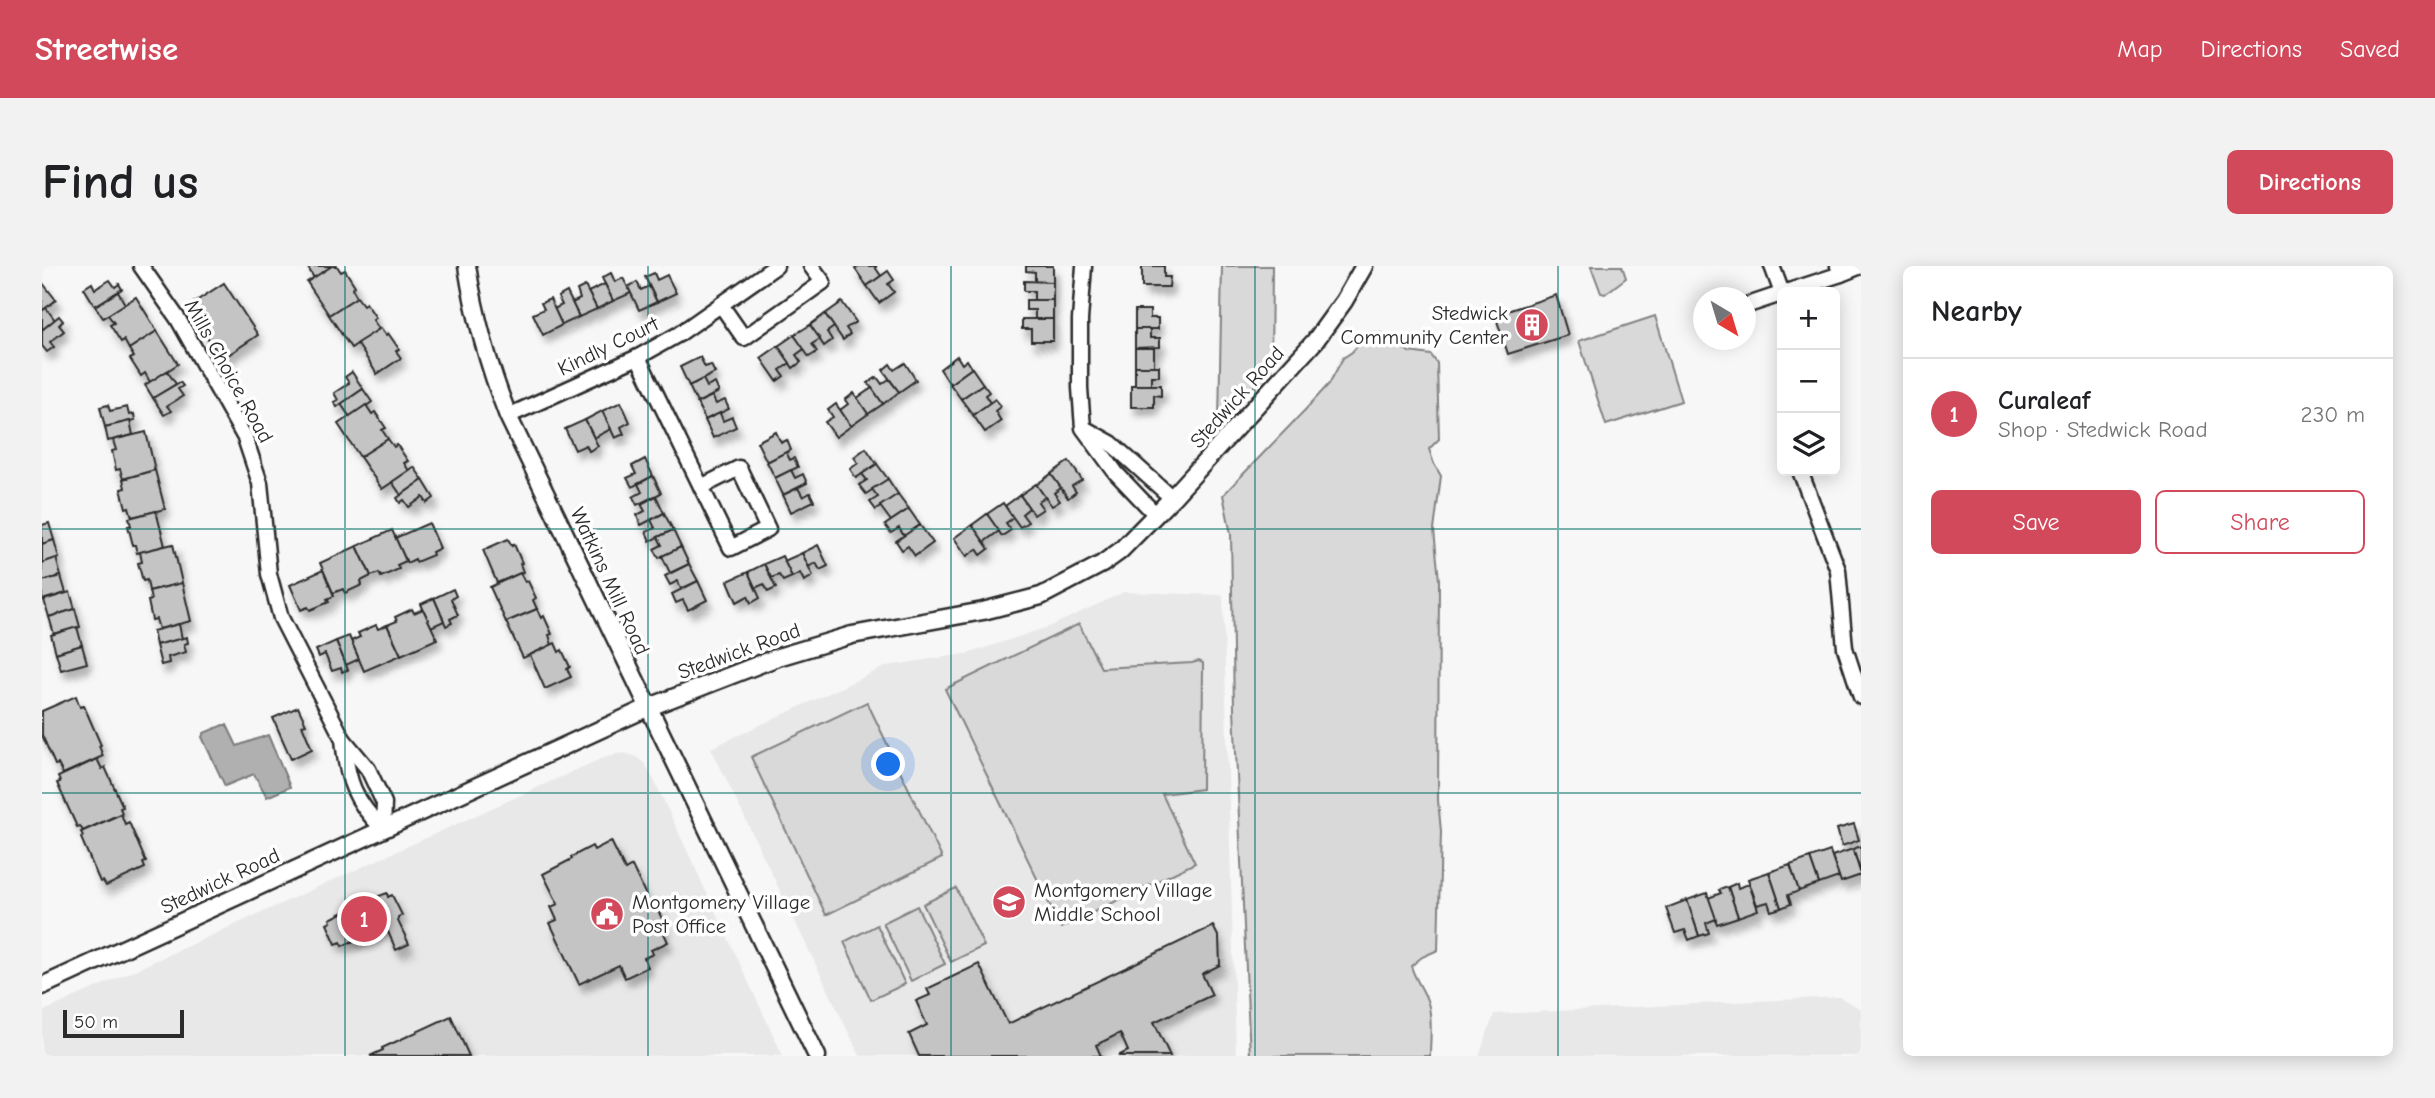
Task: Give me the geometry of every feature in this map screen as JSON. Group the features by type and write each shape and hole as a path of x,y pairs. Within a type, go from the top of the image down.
{"street":[{"name":"Mills Choice Road","path":"141,266 178,319 245,438 260,483 270,574 278,609 296,651 344,739 368,769 384,803 383,829"},
{"name":"Watkins Mill Road","path":"467,266 480,335 508,416 817,1056"},
{"name":"Kindly Court","path":"508,416 638,357 679,334 776,266"},
{"path":"721,305 744,338 823,282 811,266"},
{"path":"1084,266 1080,320 1083,428 1116,473 1156,514"},
{"name":"Stedwick Road","path":"42,986 647,708 767,661 840,639 983,611 1041,596 1102,564 1121,551 1172,498 1315,341 1344,301 1364,266"},
{"path":"1772,266 1781,287"},
{"path":"1798,287 1839,270 1861,266"},
{"path":"1756,302 1777,295"},
{"path":"638,357 701,487 731,548 768,529 739,468 701,487"},
{"path":"1083,428 1111,443 1172,498"},
{"path":"1802,476 1838,570 1845,648 1861,697"},
{"name":"Mills Choice Road","path":"344,739 346,770 364,811 383,829"}],"shaded area":[{"path":"1222,266 1272,266 1271,370 1219,420"},
{"path":"1591,266 1622,266 1626,278 1605,294 1601,293"},
{"path":"1655,316 1681,401 1606,425 1579,341"},
{"path":"1370,332 1381,333 1409,352 1431,355 1437,363 1439,439 1429,449 1441,476 1434,530 1439,580 1438,800 1441,831 1438,950 1422,957 1411,966 1430,1009 1430,1056 1250,1056 1234,709 1231,534 1223,495 1329,384 1343,358"},
{"name":"Montgomery Village Middle School","path":"1124,592 1223,595 1236,1056 860,1056 711,748 887,666 970,653 1051,626"},
{"path":"1079,624 1101,668 1199,661 1203,663 1202,789 1162,794 1195,863 1061,928 945,689"},
{"path":"867,702 942,858 826,915 751,757"},
{"path":"227,725 237,746 268,735 290,787 267,797 254,774 225,786 202,737 204,733"},
{"path":"623,753 635,756 645,764 655,782 783,1056 42,1056 42,1012 607,756"},
{"path":"956,888 984,946 951,962 923,904"},
{"path":"917,906 945,964 911,981 883,923"},
{"path":"877,925 905,984 871,1000 844,942"},
{"path":"1839,997 1861,1009 1861,1056 1479,1056 1494,1014"}],"building":[{"path":"307,266 332,266 314,278"},
{"path":"332,266 337,266 341,272 345,270 355,286 352,288 357,297 329,315 307,282"},
{"path":"859,266 877,266 875,267 881,276 867,286 855,269"},
{"path":"1026,266 1053,266 1053,282 1035,282 1035,272 1026,271"},
{"path":"1142,266 1164,266 1164,277 1170,277 1169,287 1142,287"},
{"path":"888,271 894,280 888,284 894,292 879,303 867,286"},
{"path":"611,273 615,282 623,278 631,293 613,301 602,278"},
{"path":"654,273 657,280 667,275 676,293 657,302 645,277"},
{"path":"110,280 115,287 119,284 122,289 95,306 84,288 92,283 95,289"},
{"path":"1024,281 1053,282 1053,300 1034,300 1034,291 1024,291"},
{"path":"42,282 56,300 42,311"},
{"path":"637,282 641,290 649,286 657,302 639,310 628,287"},
{"path":"224,283 258,335 222,359 187,307"},
{"path":"605,284 613,301 597,309 588,292"},
{"path":"585,286 597,309 579,317 572,303 580,299 577,290"},
{"path":"118,292 125,304 103,318 95,306"},
{"path":"567,292 579,317 562,325 554,309 562,305 558,297"},
{"name":"Stedwick Community Center","path":"1556,295 1568,335 1508,354 1495,315"},
{"path":"136,297 157,331 129,349 110,325 114,323 108,315"},
{"path":"357,297 363,305 366,303 376,318 373,320 379,329 351,348 329,315"},
{"path":"550,299 562,325 543,335 533,314 544,309 541,303"},
{"path":"1026,300 1053,300 1053,319 1035,319 1035,310 1026,310"},
{"path":"842,302 856,322 846,328 850,334 843,340 825,314"},
{"path":"46,308 55,320 42,330 42,311"},
{"path":"1135,310 1150,310 1150,318 1158,318 1158,329 1135,329"},
{"path":"825,314 834,327 827,332 832,340 824,346 810,325"},
{"path":"59,316 63,321 59,325 64,331 50,342 54,347 47,352 42,346 42,330"},
{"path":"1022,319 1053,319 1053,341 1031,341 1031,329 1022,329"},
{"path":"810,325 820,339 812,344 817,352 809,357 794,335"},
{"path":"381,328 399,349 396,351 401,358 377,374 357,343"},
{"path":"1135,329 1150,329 1150,338 1160,338 1160,347 1135,348"},
{"path":"157,331 178,364 150,382 145,373 141,376 130,359 134,357 129,349"},
{"path":"794,335 804,349 796,355 801,362 793,368 778,346"},
{"path":"778,346 790,363 780,370 784,376 777,381 761,358"},
{"path":"1135,348 1154,348 1154,366 1135,366"},
{"path":"957,356 962,364 967,360 972,368 950,384 940,369"},
{"path":"700,357 705,367 711,365 715,373 689,386 680,367"},
{"path":"905,363 916,380 899,392 883,370 890,364 894,370"},
{"path":"1135,366 1159,366 1159,376 1151,376 1151,385 1135,385"},
{"path":"972,368 983,384 961,399 950,384"},
{"path":"167,371 176,384 153,398 145,385"},
{"path":"352,372 363,389 337,407 334,402 338,400 334,393 349,383 345,377"},
{"path":"877,377 882,384 889,379 899,392 883,404 868,383"},
{"path":"703,379 707,387 715,383 719,392 697,403 689,386"},
{"path":"180,382 183,386 178,389 183,396 167,406 171,411 164,415 153,398"},
{"path":"983,384 989,392 985,395 990,403 973,415 961,399"},
{"path":"1131,385 1161,385 1161,396 1154,395 1154,407 1131,407"},
{"path":"872,388 883,404 868,414 857,398"},
{"path":"363,389 372,402 350,417 341,404"},
{"path":"854,393 868,414 851,426 840,410 848,404 845,400"},
{"path":"712,396 716,404 725,400 729,409 705,420 697,403"},
{"path":"995,399 1001,406 995,411 1001,421 985,432 973,415"},
{"path":"621,402 630,422 621,427 624,434 615,438 602,411"},
{"path":"836,404 851,426 836,437 825,422 833,417 828,410"},
{"path":"108,405 110,411 127,407 129,415 134,414 135,420 105,427 100,407"},
{"path":"366,405 372,414 375,412 386,428 382,430 388,439 360,457 338,424"},
{"path":"602,411 611,429 594,438 585,420"},
{"path":"720,413 723,421 732,417 736,427 713,438 705,420"},
{"path":"585,420 598,446 589,451 586,445 575,450 565,429"},
{"path":"130,421 133,435 108,441 105,427"},
{"path":"146,432 155,470 123,479 120,469 116,470 113,440"},
{"path":"776,432 781,443 787,440 791,450 767,462 757,442"},
{"path":"388,439 394,447 397,445 408,461 404,463 409,471 382,489 360,457"},
{"path":"866,448 877,464 856,478 850,469 858,463 854,457"},
{"path":"786,452 790,460 794,458 798,467 775,478 767,462"},
{"path":"645,459 653,476 632,487 627,478 636,474 632,466"},
{"path":"1069,461 1082,480 1072,486 1076,492 1068,498 1051,474"},
{"path":"877,464 888,479 866,494 859,485 867,480 862,474"},
{"path":"414,467 423,480 401,495 392,482"},
{"path":"155,470 165,509 132,517 129,507 126,508 121,489 125,488 123,479"},
{"path":"791,470 795,478 803,474 807,483 783,495 775,478"},
{"path":"1051,474 1061,488 1054,493 1060,501 1052,506 1036,485"},
{"path":"653,476 661,493 637,505 633,497 642,492 638,484"},
{"path":"888,479 898,494 876,510 870,502 878,497 872,489"},
{"path":"423,480 434,498 427,503 423,497 409,507 404,500 400,503 397,498"},
{"path":"1036,484 1045,497 1038,502 1043,509 1034,515 1020,495"},
{"path":"798,488 803,497 810,493 814,501 791,512 783,495"},
{"path":"898,494 909,509 891,521 880,506"},
{"path":"1020,495 1029,508 1022,514 1028,522 1020,527 1005,506"},
{"path":"656,496 664,513 641,525 637,515 645,511 641,504"},
{"path":"1003,503 1013,518 1006,523 1011,530 1002,536 987,514"},
{"path":"909,509 920,525 904,536 899,528 891,533 885,525"},
{"path":"156,511 165,546 137,553 128,526 131,526 129,518"},
{"path":"664,513 673,530 650,541 646,532 655,528 651,520"},
{"path":"987,514 999,531 984,542 972,525"},
{"path":"49,523 54,540 42,544 42,525"},
{"path":"429,523 440,548 432,552 433,555 407,563 395,538"},
{"path":"920,525 933,543 915,556 908,546 902,550 896,541"},
{"path":"972,525 989,549 981,555 977,549 967,556 954,538"},
{"path":"392,530 406,561 397,565 399,569 381,577 379,573 371,576 357,546"},
{"path":"673,530 681,547 659,558 654,549 662,545 658,537"},
{"path":"508,539 512,546 514,544 523,572 497,583 483,550"},
{"path":"54,540 59,558 42,563 42,544"},
{"path":"173,544 182,583 149,591 147,580 143,581 138,563 142,562 140,552"},
{"path":"818,545 828,566 820,570 816,563 808,567 802,553"},
{"path":"357,546 371,576 361,581 362,585 345,593 343,589 333,593 320,563"},
{"path":"681,547 689,564 670,573 662,556"},
{"path":"802,553 813,576 804,581 800,573 792,577 784,561"},
{"path":"782,556 792,577 783,581 779,575 771,578 764,564"},
{"path":"56,558 61,576 42,581 42,563"},
{"path":"689,564 698,581 681,589 678,581 670,585 665,576"},
{"path":"764,564 776,588 768,592 764,584 755,588 748,572"},
{"path":"323,570 334,596 327,599 329,602 310,610 308,607 301,610 290,585"},
{"path":"748,572 760,598 751,603 748,596 737,602 728,581"},
{"path":"520,573 525,582 528,581 536,598 533,600 537,609 506,622 490,587"},
{"path":"61,576 66,593 42,600 42,581"},
{"path":"698,581 707,600 688,610 683,600 676,603 672,594"},
{"path":"182,583 191,621 159,629 156,619 152,620 149,591"},
{"path":"453,589 456,596 451,599 458,615 450,619 452,623 446,626 434,598"},
{"path":"70,592 75,609 49,617 44,600"},
{"path":"434,598 444,621 431,627 421,604"},
{"path":"75,609 80,627 54,634 49,617"},
{"path":"412,609 414,613 423,609 437,639 401,655 387,625 397,621 395,617"},
{"path":"537,609 541,618 544,616 552,634 549,635 552,645 523,658 506,622"},
{"path":"179,624 182,639 156,645 153,631"},
{"path":"376,625 378,629 387,625 401,655 364,671 351,641 360,637 358,633"},
{"path":"77,627 82,645 56,653 51,635"},
{"path":"349,636 359,659 346,665 336,641"},
{"path":"187,637 188,643 184,644 186,652 168,657 169,663 161,665 156,645"},
{"path":"336,641 348,670 342,672 341,668 332,671 325,654 319,657 316,650"},
{"path":"555,643 559,652 562,650 570,667 567,669 571,677 545,689 530,655"},
{"path":"82,645 87,663 61,670 56,653"},
{"path":"76,696 80,707 84,706 103,756 63,774 58,764 55,765 42,735 42,711"},
{"path":"298,707 306,724 302,725 312,749 291,759 273,718"},
{"path":"97,759 102,769 105,767 123,807 120,808 122,813 83,831 80,826 77,827 57,783 60,782 58,777"},
{"path":"121,814 125,824 129,822 146,862 143,863 145,868 106,886 103,881 100,882 81,838 81,832"},
{"path":"1854,824 1859,840 1842,846 1837,829"},
{"name":"Montgomery Village Post Office","path":"611,841 625,870 632,866 651,906 655,904 666,927 662,929 668,942 651,950 653,954 644,958 648,967 625,978 619,965 579,984 550,923 557,920 551,907 558,904 543,874 592,846 594,850"},
{"path":"1861,846 1861,873 1853,849"},
{"path":"1853,849 1861,875 1841,882 1832,856"},
{"path":"1830,851 1839,877 1819,884 1810,858"},
{"path":"1810,858 1819,884 1799,891 1790,865"},
{"path":"1790,865 1799,891 1788,895 1791,904 1781,908 1769,872"},
{"path":"1769,872 1781,908 1771,911 1768,902 1757,905 1748,879"},
{"path":"1737,883 1738,888 1749,884 1758,910 1738,917 1728,887"},
{"path":"1728,887 1738,917 1717,924 1708,898"},
{"path":"387,893 388,897 392,895 402,915 398,917 398,921 409,944 396,950 386,927 342,946 341,942 336,944 327,924 331,922 330,919 348,910 347,908"},
{"path":"1707,893 1716,919 1706,923 1709,933 1699,936 1687,900"},
{"path":"1687,900 1699,936 1689,940 1685,930 1675,933 1666,908"},
{"name":"Montgomery Village Middle School","path":"1213,926 1219,938 1220,965 1202,974 1212,995 1154,1022 1170,1056 1118,1056 1128,1051 1120,1033 1096,1045 1101,1056 919,1056 909,1034 927,1025 916,1001 930,995 927,989 979,964 1008,1024"},
{"path":"451,1016 469,1056 370,1056 383,1050 382,1048"}],"place":[{"name":"Stedwick Community Center","path":"1532,325"},
{"name":"Montgomery Village Middle School","path":"1009,902"},
{"name":"Montgomery Village Post Office","path":"607,914"},
{"name":"Curaleaf","path":"364,919"}]}
